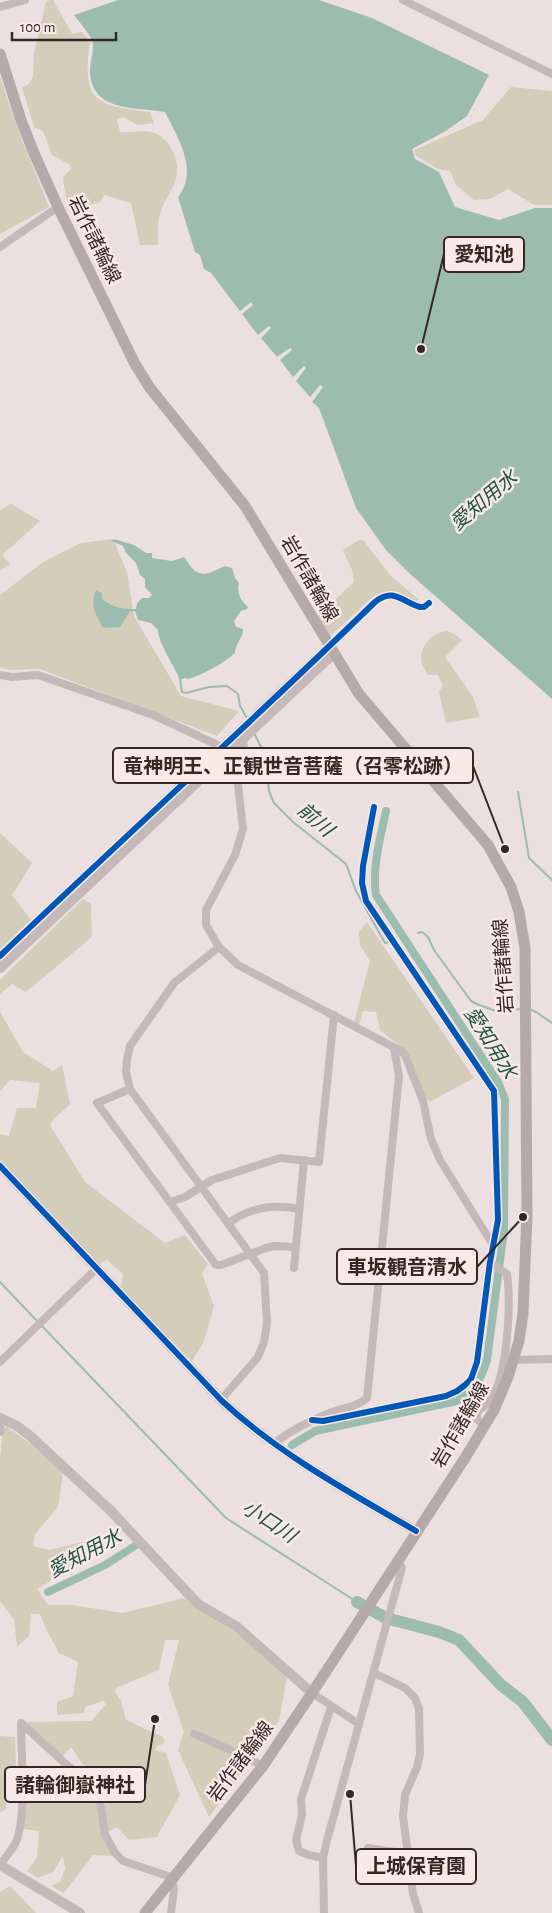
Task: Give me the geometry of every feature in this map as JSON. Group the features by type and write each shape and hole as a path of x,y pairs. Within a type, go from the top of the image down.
{"main road":[{"name":"岩作諸輪線","path":"0,54 21,120 58,207 135,364 150,388 245,506 359,694 474,827 496,858 510,887 522,924 525,948 527,1215 522,1313 519,1341 514,1360 494,1410 312,1693 263,1766 146,1913"}],"street":[{"path":"0,7 25,0"},
{"path":"403,0 552,74"},
{"path":"0,247 58,207"},
{"path":"0,968 242,739 331,650 375,602 383,596 395,595 420,607 429,604"},
{"path":"0,956 222,747 331,650"},
{"path":"0,676 38,675 154,715 222,747"},
{"path":"242,739 244,748 238,784 243,819 241,840 206,910 206,925 219,947 238,965 334,1015 405,1055 423,1101 431,1139 440,1160 493,1245"},
{"path":"312,1420 323,1421 446,1396 457,1392 471,1379 477,1362 490,1262 498,1220 494,1090 366,901 362,883 363,866 374,807"},
{"path":"219,947 174,983 130,1046 126,1072 130,1089 200,1187 252,1254 264,1274 267,1332 258,1357 225,1395 222,1402"},
{"path":"170,1202 185,1197 212,1180 280,1158 320,1162 334,1015"},
{"path":"273,1444 291,1430 329,1413 361,1403 366,1398 400,1076 394,1048"},
{"path":"130,1089 96,1103 216,1265 221,1265 274,1246 296,1247"},
{"path":"294,1268 304,1160"},
{"path":"0,1166 222,1402 273,1444 416,1531"},
{"path":"229,1223 250,1210 287,1206 299,1209"},
{"path":"484,1426 477,1419 477,1412 489,1402 500,1374 505,1356 510,1309 507,1274 490,1262"},
{"path":"0,1362 96,1269"},
{"path":"514,1360 552,1360"},
{"path":"0,1432 0,1419 17,1426 29,1435 110,1510 198,1604 236,1626 312,1693 359,1724"},
{"path":"324,1913 323,1858 402,1568 397,1561"},
{"path":"374,1673 405,1688 415,1698 419,1709 420,1754 405,1795 403,1808 411,1880 419,1913"},
{"path":"323,1858 299,1851 296,1840 302,1815 301,1799 331,1707"},
{"path":"80,1913 0,1865 14,1845 19,1832 22,1792 21,1723 68,1766 94,1786 99,1796 105,1834 118,1857 123,1861 173,1879 174,1888 171,1913"},
{"path":"194,1734 263,1766"},
{"path":"409,1854 368,1848 360,1874 411,1880"}],"shaded area":[{"path":"53,0 72,34 82,32 90,41 88,76 90,88 96,96 104,102 115,106 150,112 154,123 138,125 123,117 117,120 120,132 147,131 155,133 166,141 176,159 177,173 175,183 160,214 158,245 140,245 131,203 104,195 100,202 69,211 63,177 72,168 69,164 52,155 43,131 34,127 22,87 28,85 33,77 34,53 46,2"},
{"path":"0,77 20,135 49,207 0,234"},
{"path":"511,87 552,91 552,205 534,205 508,189 490,199 474,200 456,185 450,171 438,169 416,156 414,150 483,120"},
{"path":"11,504 40,521 2,555 10,564 0,571 0,510"},
{"path":"113,539 127,572 134,616 181,696 239,711 217,736 40,669 9,670 0,667 0,595 43,562 81,543"},
{"path":"359,540 363,540 390,575 419,600 414,601 390,592 374,596 330,636 318,616 354,582 352,570 343,550"},
{"path":"447,631 462,640 445,657 473,697 480,717 446,723 439,692 443,686 438,675 428,675 422,664 422,652 427,642 441,632"},
{"path":"0,833 32,863 12,895 31,920 0,949"},
{"path":"83,899 91,904 92,937 26,992 12,984 0,994 0,980"},
{"path":"367,922 474,1078 431,1101 427,1100 404,1049 380,1030 376,1012 363,1011 359,1024 354,1022 370,961 360,945 359,932"},
{"path":"0,1012 23,1052 53,1071 62,1065 70,1104 50,1125 85,1182 165,1243 185,1235 208,1264 202,1274 214,1306 204,1341 192,1361 121,1288 123,1274 107,1260 99,1264 0,1159 0,1134 9,1136 17,1108 36,1108 40,1083 10,1080 0,1091"},
{"path":"7,1427 38,1449 63,1473 58,1507 35,1534 33,1546 50,1550 86,1541 90,1558 37,1589 48,1605 72,1605 123,1613 184,1598 235,1632 287,1676 279,1721 209,1817 178,1750 184,1732 168,1685 179,1640 165,1640 159,1670 116,1688 115,1692 121,1701 126,1720 163,1737 165,1743 157,1746 155,1750 166,1753 180,1795 157,1837 129,1840 117,1827 103,1835 114,1856 93,1855 64,1893 51,1886 60,1882 65,1869 63,1856 53,1872 38,1878 27,1871 37,1858 39,1831 24,1829 25,1770 42,1781 41,1789 52,1794 59,1784 98,1805 108,1803 119,1775 83,1765 71,1747 62,1757 25,1722 91,1721 106,1704 103,1701 85,1707 84,1713 57,1715 57,1702 73,1696 78,1662 59,1653 40,1614 31,1614 29,1636 17,1647 14,1619 0,1601 0,1458 3,1429"},
{"path":"0,1736 15,1737 16,1768 5,1810 0,1812"},
{"path":"10,1886 36,1913 0,1913 0,1892"}],"water":[{"path":"118,0 319,0 372,18 489,75 467,116 444,132 412,149 415,159 439,172 455,207 499,220 535,208 552,208 552,699 408,572 386,550 356,508 319,408 312,402 323,387 320,385 310,397 296,381 306,368 304,366 293,377 280,360 292,350 290,348 277,357 261,338 271,328 269,326 258,335 242,314 253,305 251,302 240,311 211,273 204,269 200,255 195,252 178,197 187,176 187,165 180,143 165,112 128,108 106,101 98,94 92,84 90,71 92,40 74,15"},
{"path":"114,539 134,545 146,553 152,553 152,558 172,561 184,557 195,571 204,574 225,566 232,568 235,578 239,583 238,590 240,596 248,607 241,611 234,621 236,627 243,629 235,653 207,671 188,679 180,680 164,648 158,630 151,623 138,620 135,611 130,611 120,627 103,628 93,606 96,590 102,593 102,599 106,602 126,609 136,609 137,603 142,598 149,598 152,595 145,587 145,579 140,575 136,563 126,553 123,546 112,541"}],"waterway":[{"name":"前川","path":"180,679 182,692 186,693 209,687 227,686 238,694 240,706 248,720"},
{"name":"前川","path":"254,733 264,753 269,791 274,803 293,822 346,864 356,891 385,943 388,942"},
{"path":"518,792 529,858 552,880"},
{"name":"愛知用水","path":"292,1445 315,1431 457,1401 477,1385 487,1360 504,1230 505,1099 498,1082 376,895 376,864 386,811"},
{"name":"前川","path":"418,933 422,932 428,937 434,950 471,1001 496,1011 522,1009"},
{"name":"前川","path":"529,1009 552,1023"},
{"name":"小口川","path":"0,1282 38,1322"},
{"name":"小口川","path":"41,1325 226,1518 357,1602"},
{"name":"愛知用水","path":"48,1592 105,1565 138,1544"},
{"name":"小口川","path":"357,1602 386,1618 439,1632 459,1640 501,1685 523,1702 552,1740"}],"cycle path":[{"path":"0,956 375,602 382,598 393,596 420,607 424,607 429,603"},
{"path":"312,1420 323,1421 446,1396 457,1391 471,1379 477,1362 490,1262 498,1220 494,1091 366,901 362,883 363,866 374,807"},
{"path":"0,1166 222,1401 291,1455 340,1487 416,1531"}],"place":[{"name":"愛知池","path":"421,349"},
{"name":"竜神明王、正観世音菩薩（召零松跡）","path":"505,849"},
{"name":"車坂観音清水","path":"523,1217"},
{"name":"諸輪御嶽神社","path":"155,1719"},
{"name":"上城保育園","path":"350,1794"}]}
